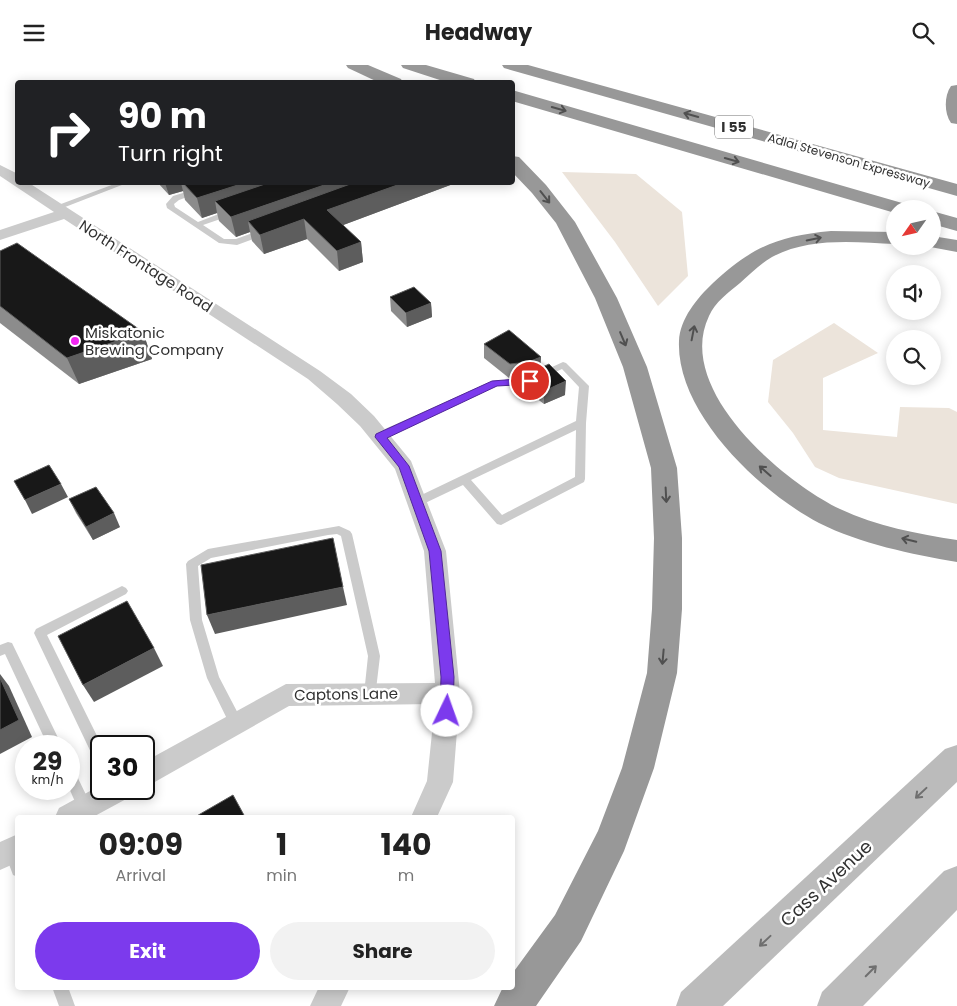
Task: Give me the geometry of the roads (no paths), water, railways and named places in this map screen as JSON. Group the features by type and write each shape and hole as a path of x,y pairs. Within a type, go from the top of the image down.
{"highway":[{"path":"354,65 388,80"},
{"path":"409,65 458,80"},
{"name":"Adlai Stevenson Expressway","path":"510,65 957,190"},
{"path":"957,90 954,105 957,119"},
{"name":"I 55","path":"515,96 886,204"},
{"path":"513,1006 568,928 612,839 638,768 662,673 667,609 668,538 664,468 635,367 606,298 565,221 539,189 515,164"},
{"path":"941,220 957,225"},
{"path":"886,238 830,236 790,243 767,251 722,286 708,301 696,318 692,339 692,357 698,382 714,413 735,444 786,490 836,519 880,533 957,551"},
{"path":"941,243 957,246"}],"main road":[{"name":"Cass Avenue","path":"695,1006 957,760"},
{"path":"836,1006 957,884"}],"street":[{"name":"North Frontage Road","path":"0,169 15,179"},
{"name":"North Frontage Road","path":"24,185 314,375 344,399 404,466 435,551 448,693 440,782 425,815"},
{"path":"0,235 61,210"},
{"name":"Captons Lane","path":"155,769 286,695 448,693"},
{"path":"77,813 99,800"},
{"path":"325,1006 334,990"}],"lane":[{"path":"61,210 118,185"},
{"path":"216,185 176,198 170,204 171,209 222,241 237,242 273,229"},
{"path":"196,225 242,208"},
{"path":"380,437 496,383 530,381 563,365 584,385 580,479 501,521 464,479"},
{"path":"417,502 581,423"},
{"path":"236,723 213,678 196,620 192,564 208,554 328,531 339,530 346,534 374,656 370,694"},
{"path":"90,736 40,633 122,591"},
{"path":"0,651 8,647 50,735"},
{"path":"74,800 77,813"},
{"path":"61,990 67,1006"}],"place":[{"name":"Miskatonic Brewing Company","path":"75,341"}]}
